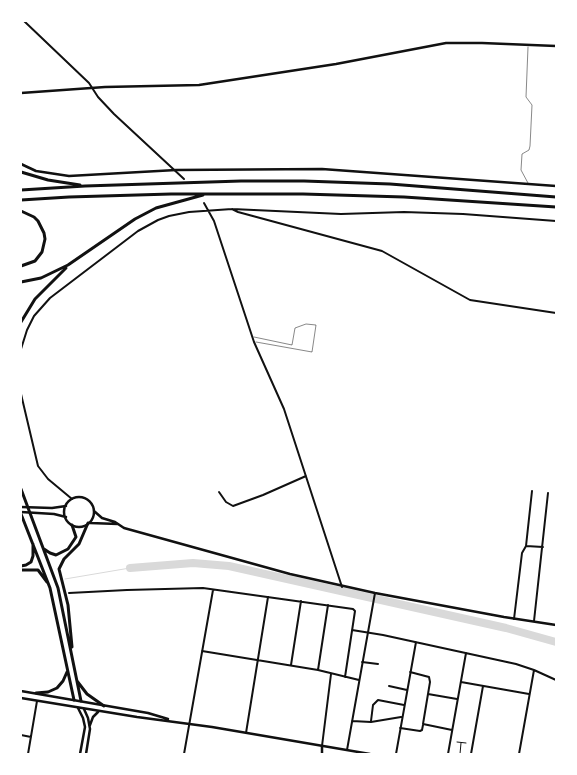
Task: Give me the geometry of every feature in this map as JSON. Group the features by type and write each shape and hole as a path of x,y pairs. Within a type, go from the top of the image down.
{"highway":[{"path":"21,172 48,180 85,186"},
{"path":"21,190 241,181 390,184 556,197"},
{"path":"21,200 78,196 207,193 354,195 556,208"},
{"path":"21,282 41,278 68,265 149,211 207,193"},
{"path":"21,211 38,221 45,239 42,252 35,261 21,266"},
{"path":"21,322 35,299 68,265"},
{"path":"21,489 52,570 60,598 81,702"},
{"path":"21,514 49,584 74,700"},
{"path":"72,658 70,614 60,569 64,559 74,551 80,542 88,523"},
{"path":"43,548 50,553 56,554 68,549 76,537 72,525"},
{"path":"21,566 28,565 32,559 33,544"},
{"path":"21,570 38,570 49,584"},
{"path":"36,694 57,688 65,676 67,667"},
{"path":"76,677 86,693 104,706"}],"street":[{"path":"24,21 89,83 98,97 114,114 184,179"},
{"path":"21,93 156,85 199,85 336,64 446,43 556,46"},
{"path":"21,164 36,171 69,176 176,170 322,169 556,186"},
{"path":"204,203 210,210 252,337 284,409 342,586"},
{"path":"232,209 247,215 382,251 470,300 556,313"},
{"path":"21,349 34,316 50,298 138,231 169,216 189,212 232,209 341,214 404,212 556,221"},
{"path":"21,394 40,469 48,479 72,499"},
{"path":"219,492 226,502 233,506 306,476"},
{"path":"514,619 522,553 526,546 532,491"},
{"path":"534,621 548,493"},
{"path":"88,523 93,516 92,504 87,499 78,497 72,499 64,512 72,525 81,526 88,523 118,524"},
{"path":"21,507 52,508 66,506"},
{"path":"94,511 102,518 124,528 227,557 342,586 375,594 556,625"},
{"path":"21,514 54,514 66,517"},
{"path":"526,546 543,547"},
{"path":"69,593 127,590 213,590 354,610 345,677"},
{"path":"184,754 213,590"},
{"path":"347,750 375,594"},
{"path":"246,733 268,597"},
{"path":"291,665 300,601"},
{"path":"318,670 328,605"},
{"path":"352,630 466,653 534,670 556,680"},
{"path":"396,754 416,642"},
{"path":"201,651 291,665 359,680"},
{"path":"448,754 466,653"},
{"path":"362,662 378,664"},
{"path":"519,754 534,670"},
{"path":"400,728 420,732 422,730 430,682 429,678 425,675 410,672"},
{"path":"322,754 332,673"},
{"path":"461,682 529,694"},
{"path":"389,686 407,690"},
{"path":"471,754 483,686"},
{"path":"21,691 148,713 174,721"},
{"path":"428,694 458,699"},
{"path":"21,698 147,719 189,723 370,754"},
{"path":"74,700 83,718 85,727 80,754"},
{"path":"371,722 373,705 378,700 404,705"},
{"path":"28,754 37,701"},
{"path":"81,702 90,725"},
{"path":"86,754 90,725 93,717 101,712"},
{"path":"352,721 371,722 402,716"},
{"path":"423,724 452,730"},
{"path":"21,735 31,737"},
{"path":"457,742 466,743"},
{"path":"460,754 461,743"}],"lane":[{"path":"528,45 526,97 532,105 530,146 529,150 522,154 521,170 528,184"},
{"path":"252,337 292,345 295,328 306,324 316,326 312,352 254,342"}],"waterway":[{"path":"130,568 193,563 229,566 506,628 556,642"},
{"path":"65,579 130,568"}]}
